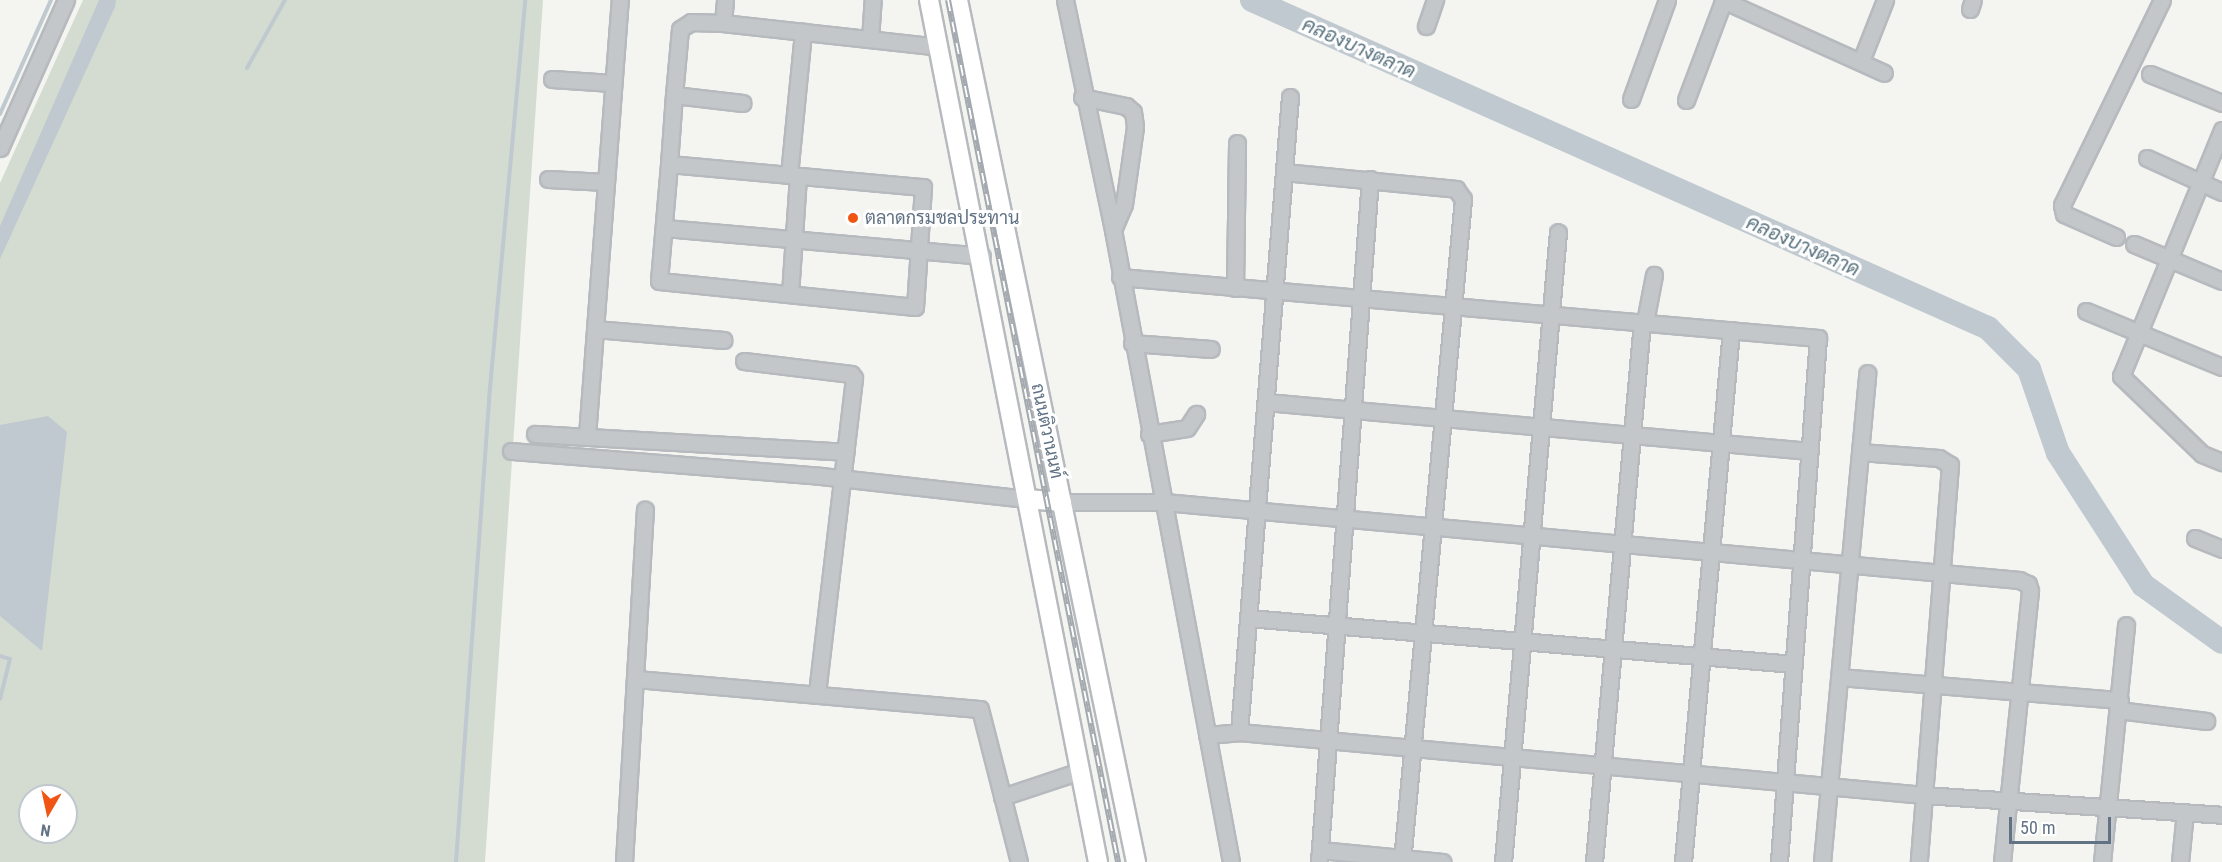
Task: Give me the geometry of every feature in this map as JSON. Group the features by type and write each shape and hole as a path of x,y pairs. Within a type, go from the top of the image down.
{"main road":[{"name":"ถนนติวานนท์","path":"929,0 982,256 1098,862"},
{"name":"ถนนติวานนท์","path":"958,0 1136,862"},
{"path":"1027,499 1062,502"}],"street":[{"path":"0,148 66,0"},
{"path":"587,436 620,0"},
{"path":"723,23 725,0"},
{"path":"870,39 873,0"},
{"path":"1065,0 1082,97 1113,230 1132,343 1231,862"},
{"path":"1426,26 1435,0"},
{"path":"1632,99 1667,0"},
{"path":"1861,61 1886,0"},
{"path":"2116,237 2064,214 2062,205 2162,0"},
{"path":"1686,100 1722,4 1727,2 1884,73"},
{"path":"669,164 923,187 915,307 659,280 680,29 690,22 723,23 939,47"},
{"path":"790,294 793,175 803,32"},
{"path":"2150,74 2222,103"},
{"path":"552,79 612,82"},
{"path":"674,95 743,103"},
{"path":"1082,97 1126,106 1133,112 1135,127 1124,204 1113,230"},
{"path":"1239,732 1290,97"},
{"path":"2222,130 2166,258 2122,369 2124,380 2202,454 2222,462"},
{"path":"1235,288 1237,144"},
{"path":"2147,158 2222,192"},
{"path":"1284,172 1370,180 1462,193 1402,861"},
{"path":"548,179 606,182"},
{"path":"1370,180 1320,856 1442,862"},
{"path":"664,228 982,256"},
{"path":"1503,862 1558,232"},
{"path":"2134,244 2222,281"},
{"path":"1594,862 1632,435 1644,322 1654,275"},
{"path":"1120,277 1453,309 1644,322 1818,338 1779,862"},
{"path":"2086,311 2136,330 2222,368"},
{"path":"595,329 724,340"},
{"path":"1683,862 1731,330"},
{"path":"1132,343 1210,349"},
{"path":"744,361 851,374 854,384 817,692"},
{"path":"1822,862 1867,373"},
{"path":"1266,402 1443,420 1810,451"},
{"path":"1149,434 1187,428 1196,414"},
{"path":"535,434 845,452"},
{"path":"511,451 841,478 1027,499"},
{"path":"1860,452 1939,458 1950,465 1943,575 1918,862"},
{"path":"1062,502 1164,502 1345,519 1433,530 1622,545 2028,584 2021,690 2002,862"},
{"path":"624,862 645,510"},
{"path":"2195,538 2222,549"},
{"path":"1248,618 1423,635 1794,664"},
{"path":"2102,862 2126,625"},
{"path":"1839,677 2021,690 2206,721"},
{"path":"635,679 817,692 980,709 1019,862"},
{"path":"1207,735 1239,732 1413,750 1829,783 1924,795 2222,815"},
{"path":"1002,796 1080,771"},
{"path":"2180,862 2185,812"}],"shaded area":[{"path":"83,0 543,0 485,862 0,862 0,183"},
{"path":"99,0 116,0 115,7 0,259 0,226"},
{"path":"48,416 67,432 42,651 0,616 0,425"}],"waterway":[{"path":"0,114 51,0"},
{"path":"247,68 285,0"},
{"path":"456,862 489,399 525,0"},
{"name":"คลองบางตลาด","path":"1252,0 1988,328 2029,369 2058,453 2143,585 2222,642"},
{"path":"0,656 10,659 0,699"}],"railway":[{"path":"948,0 1118,862"}],"place":[{"name":"ตลาดกรมชลประทาน","path":"853,218"}]}
